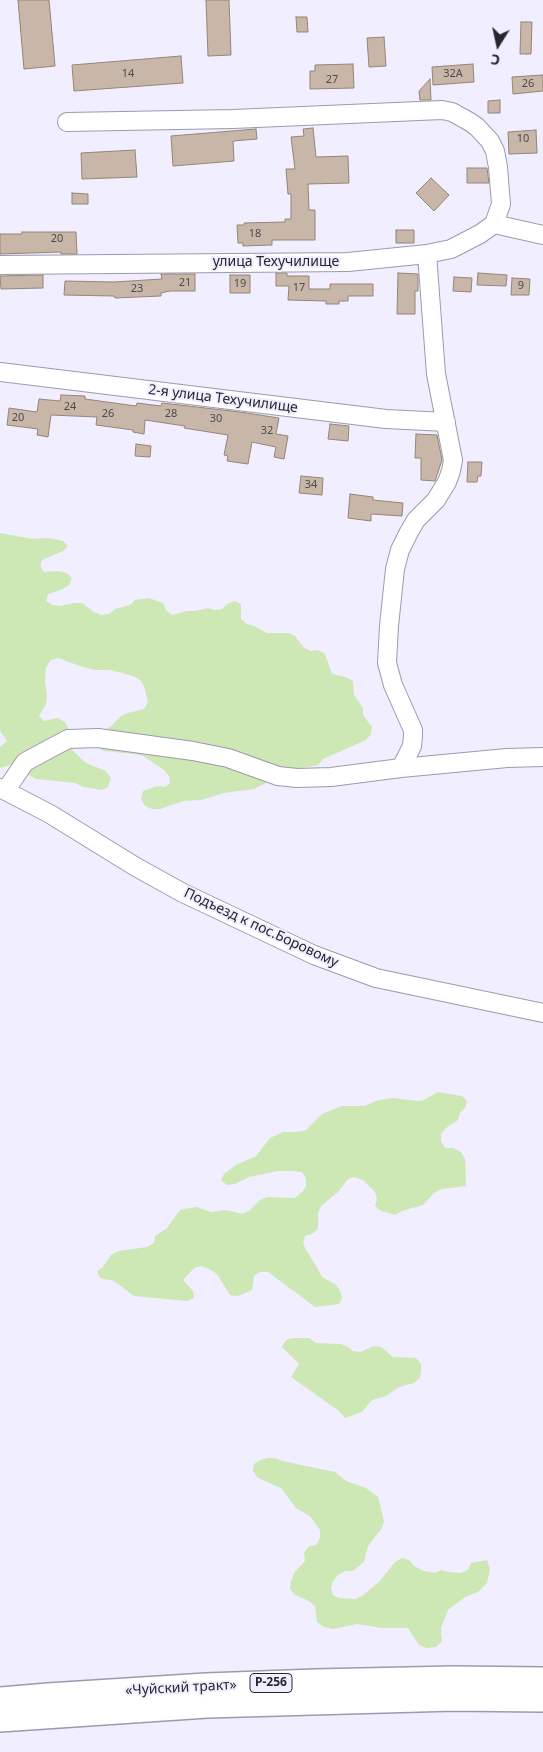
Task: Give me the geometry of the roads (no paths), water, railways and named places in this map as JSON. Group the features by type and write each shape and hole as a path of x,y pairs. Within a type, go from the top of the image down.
{"highway":[{"name":"«Чуйский тракт»","path":"0,1700 186,1687 316,1682 453,1678 543,1680"},
{"name":"«Чуйский тракт»","path":"0,1720 207,1705 444,1698 543,1699"}],"street":[{"path":"67,122 233,119 442,110 452,112 477,127 490,141 495,151 501,204 494,224 543,235"},
{"name":"улица Техучилище","path":"0,265 348,262 427,254 451,249 480,234 494,224"},
{"path":"401,768 412,746 413,730 392,685 388,663 389,626 395,569 400,550 416,520 436,500 447,482 453,460 436,374 427,254"},
{"name":"2-я улица Техучилище","path":"0,372 386,419 446,422"},
{"path":"3,789 25,762 68,739 98,738 201,752 228,758 278,776 297,778 331,777 507,758 543,757"},
{"name":"Подъезд к пос.Боровому","path":"3,789 50,814 136,867 183,893 314,955 376,978 543,1013"}]}
